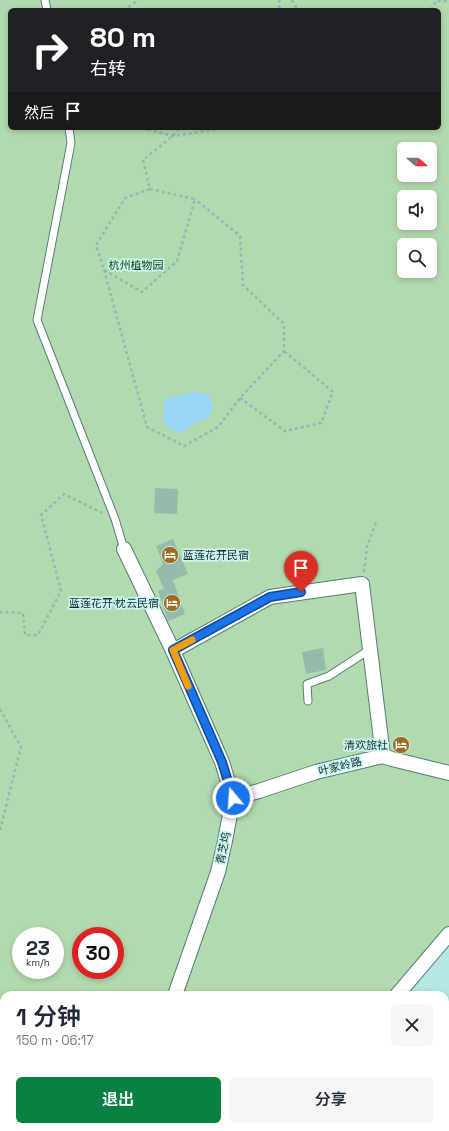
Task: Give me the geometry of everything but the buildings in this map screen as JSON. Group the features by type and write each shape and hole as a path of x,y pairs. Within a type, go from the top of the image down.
{"street":[{"name":"青芝坞","path":"124,549 173,650 222,762 233,798 226,841 218,872 177,991"},
{"path":"173,650 270,597 362,584 383,756 392,760 449,773"},
{"name":"叶家岭路","path":"233,798 316,772 383,756"},
{"path":"400,991 449,934"}],"lane":[{"path":"69,130 71,143 37,320 115,519 124,549"},
{"path":"308,701 307,684 329,676 370,650"}],"path":[{"path":"126,8 139,0"},
{"path":"432,8 436,1 449,2"},
{"path":"150,130 173,136 213,130"},
{"path":"150,189 143,160 173,136 178,130"},
{"path":"150,189 195,199 240,236 242,285 284,324 284,351 240,398 218,427 184,446 147,427 96,245 125,198 150,189"},
{"path":"104,270 142,292 177,261 195,199"},
{"path":"240,398 285,431 321,423 333,392 284,351"},
{"path":"0,613 23,613 26,635 38,635 61,591 41,515 64,494 115,519"},
{"path":"362,584 367,548 376,522"},
{"path":"0,709 21,747 0,830"}],"shaded area":[{"path":"192,392 208,394 213,403 213,409 209,417 182,432 170,429 164,422 163,418 165,401 170,397"},
{"path":"449,943 449,991 407,991"}],"green space":[{"name":"杭州植物园","path":"0,0 449,0 449,943 405,991 0,991"}],"slow traffic":[{"path":"188,686 173,650 192,640"}],"place":[{"name":"蓝莲花开民宿","path":"170,555"},
{"name":"蓝莲花开·枕云民宿","path":"172,603"},
{"name":"清欢旅社","path":"401,745"}],"route":[{"path":"233,798 222,762 173,650 270,597 301,592"}]}
